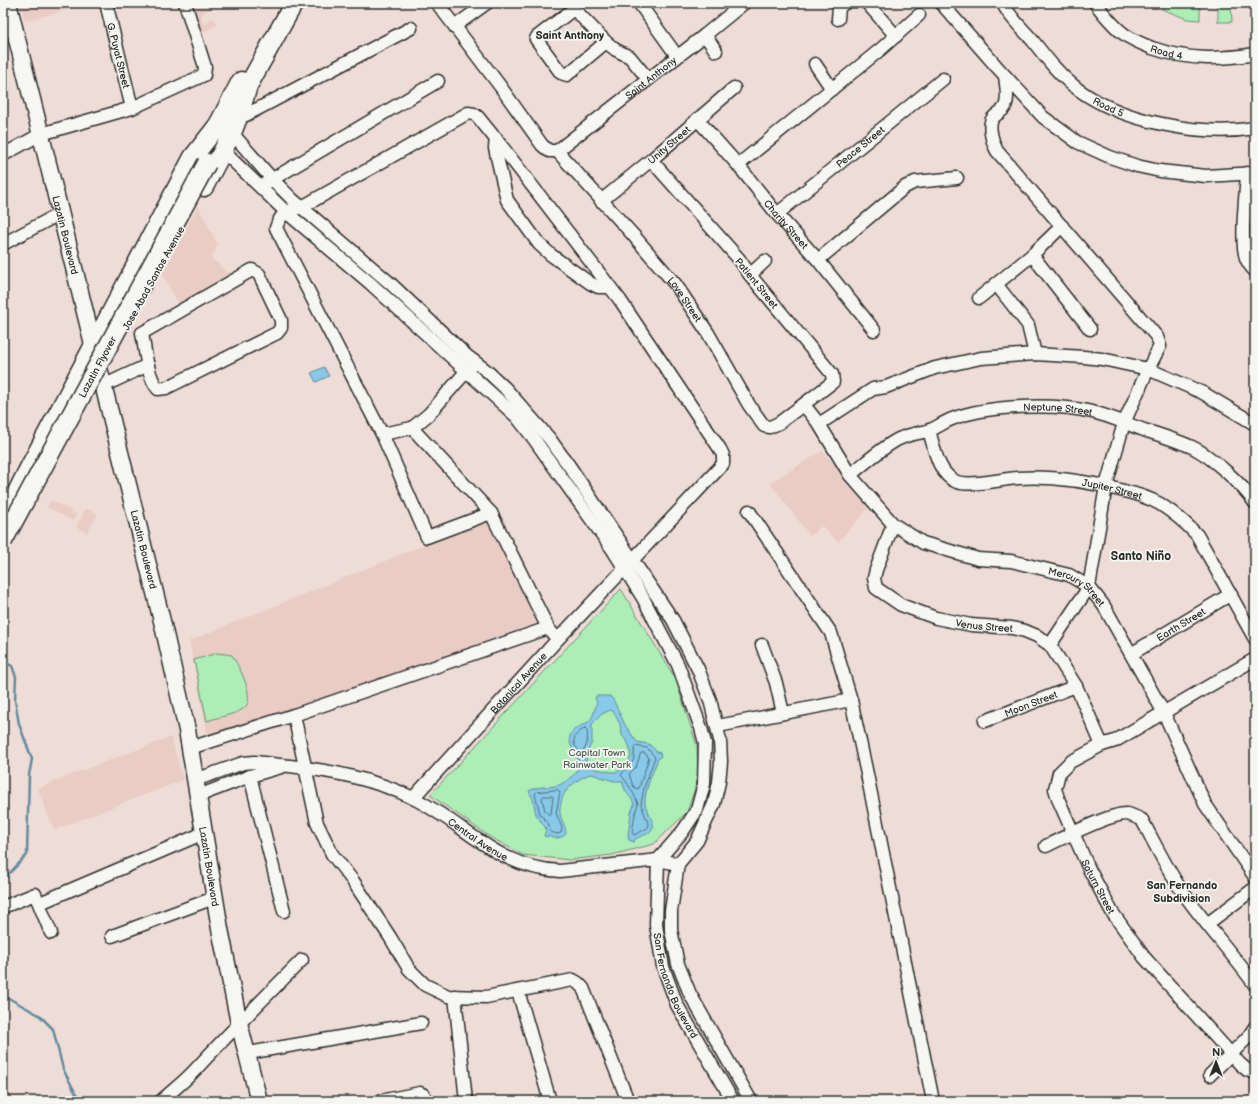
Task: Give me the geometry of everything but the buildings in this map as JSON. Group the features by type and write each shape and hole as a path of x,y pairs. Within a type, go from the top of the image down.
{"highway":[{"name":"Jose Abad Santos Avenue","path":"3,520 29,468 98,370 159,270 223,152 225,129 283,3"},
{"name":"Jose Abad Santos Avenue","path":"3,548 32,498 98,370 93,347 193,157 239,116 248,86 294,3"},
{"name":"Lazatin Flyover","path":"3,529 203,162 248,86"},
{"name":"Lazatin Flyover","path":"3,541 203,162 225,129"}],"main road":[{"name":"Lazatin Boulevard","path":"8,3 93,347"},
{"name":"Lazatin Boulevard","path":"98,370 162,621 190,748 214,898 239,1023 248,1053 259,1101"}],"street":[{"name":"G. Puyat Street","path":"106,3 132,108"},
{"path":"437,3 542,145 549,151 557,151"},
{"path":"455,26 487,3"},
{"path":"639,3 677,56"},
{"name":"Saint Anthony","path":"557,151 744,3"},
{"path":"838,18 839,7 845,3"},
{"path":"867,3 896,36"},
{"path":"941,3 1005,76 1044,117 1077,142 1110,157 1137,166 1183,175 1206,176 1251,173 1244,237 1246,259 1255,272"},
{"name":"Road 5","path":"1003,3 1065,78 1093,99 1128,114 1171,126 1213,130 1255,128"},
{"name":"Road 4","path":"1095,3 1110,21 1125,35 1135,41 1163,52 1193,58 1211,59 1235,58 1255,54"},
{"path":"3,155 41,134 132,108 204,75 205,67 188,5"},
{"path":"606,42 567,74 564,74 561,73 536,39 572,10 575,10 606,42 616,50 630,57 648,79"},
{"path":"738,165 896,36 919,15"},
{"path":"239,116 246,116 411,28"},
{"path":"705,35 716,51"},
{"path":"815,64 832,89"},
{"path":"1004,108 1007,94 1005,76"},
{"name":"Peace Street","path":"777,214 943,79"},
{"path":"261,188 272,179 438,81"},
{"name":"Unity Street","path":"601,201 734,88"},
{"path":"1022,94 991,119 991,139 993,145 1157,337 1160,346 1124,423 1106,486 1089,587 1050,645"},
{"path":"491,512 427,538 382,434 276,228 279,220 286,212 302,207 468,113 474,114 496,138 610,287"},
{"name":"Charity Street","path":"697,119 818,260 874,330"},
{"path":"225,129 272,179 302,207 391,284 505,388 549,438 629,564 678,665 692,700 705,743 704,784 697,810 684,831 658,860"},
{"path":"496,138 496,157 507,200 534,237 544,250 590,283 598,287 610,287"},
{"name":"Love Street","path":"557,151 643,246 676,285 708,332 749,405 764,426 770,427 804,405"},
{"path":"223,152 286,212 370,284 517,417 598,528 629,564 673,620 698,669 710,700 718,726 720,740 719,782 714,804 697,841 678,864"},
{"name":"Patient Street","path":"651,160 734,254 832,374 833,382 804,405"},
{"path":"818,260 905,187 914,182 957,178"},
{"path":"3,244 61,213"},
{"path":"979,298 1032,255 1062,226"},
{"path":"1032,255 1090,329"},
{"path":"750,275 765,261"},
{"path":"252,270 259,274 282,320 281,328 277,333 166,388 158,389 154,384 148,364 142,333 252,270"},
{"path":"996,284 1028,325 1035,354"},
{"name":"Botanical Avenue","path":"413,798 558,639 723,464 720,449 610,287"},
{"path":"819,424 873,389 886,387 935,368 980,358 1035,354 1102,359 1148,370 1203,393 1255,424"},
{"path":"382,434 412,428 429,414 475,362"},
{"path":"98,370 148,364"},
{"name":"Mercury Street","path":"804,405 819,424 850,475 893,524 923,543 978,559 1011,561 1069,575 1089,587 1104,606 1164,713 1205,804 1255,877"},
{"name":"Neptune Street","path":"850,475 901,438 929,430 952,419 973,413 1008,407 1063,408 1092,412 1194,448 1233,478 1255,503"},
{"path":"412,428 491,512 548,628 558,639"},
{"name":"Jupiter Street","path":"929,430 937,459 946,474 956,482 970,483 1035,477 1057,478 1106,486 1134,493 1158,503 1184,521 1197,535 1255,639"},
{"path":"749,511 831,633 851,700 933,1101"},
{"name":"Venus Street","path":"893,524 874,578 876,588 901,605 936,618 1025,631 1037,636 1050,645 1076,686 1102,745"},
{"name":"Earth Street","path":"1131,654 1231,594"},
{"path":"190,748 294,715 548,628"},
{"path":"762,645 776,683 784,713"},
{"path":"1164,713 1255,659"},
{"name":"Moon Street","path":"985,721 1076,686"},
{"path":"718,726 851,700"},
{"name":"Saturn Street","path":"1164,713 1115,741 1102,745 1070,762 1059,774 1056,780 1055,789 1072,833 1089,870 1112,912 1144,958 1240,1064 1255,1073"},
{"path":"294,715 317,823 332,854 353,881 390,936 408,969 425,985 448,996 486,997 573,980 583,988 628,1101"},
{"name":"Central Avenue","path":"195,780 243,763 259,762 305,768 349,776 379,784 413,798 497,854 530,868 545,871 572,871 658,860 678,864"},
{"name":"Central Avenue","path":"198,796 250,776 286,766"},
{"path":"250,776 284,911"},
{"path":"1046,846 1072,833 1114,817 1127,814 1142,820 1179,886 1255,985"},
{"path":"40,903 204,833"},
{"name":"San Fernando Boulevard","path":"658,860 656,926 662,967 677,1005 733,1101"},
{"name":"San Fernando Boulevard","path":"678,864 671,911 671,930 678,964 690,994 751,1101"},
{"path":"1207,924 1255,888"},
{"path":"3,907 35,894 40,903 51,933"},
{"path":"112,936 214,898"},
{"path":"161,1101 194,1071 205,1057 302,960"},
{"path":"518,991 550,1101"},
{"path":"454,996 466,1101"},
{"path":"248,1053 421,1023"},
{"path":"1210,1075 1255,1028"},
{"path":"380,1101 420,1093 424,1095 426,1101"}],"shaded area":[{"path":"20,3 65,3 67,10 25,21"},
{"path":"203,3 221,3 201,14 203,24 213,18 218,24 197,36 193,9"},
{"path":"198,206 218,245 211,258 230,274 179,304 162,274"},
{"path":"822,451 872,504 838,542 822,526 810,536 770,483"},
{"path":"51,500 77,514 73,521 47,507"},
{"path":"86,508 98,514 87,533 76,527"},
{"path":"500,514 539,622 208,737 189,641"},
{"path":"171,737 183,780 54,830 38,789 52,782"}],"green space":[{"path":"1165,3 1200,3 1200,20 1187,19 1162,9"},
{"path":"1218,3 1231,3 1232,22 1218,22"},
{"name":"Capital Town Rainwater Park","path":"621,589 675,678 697,746 698,779 687,812 654,844 612,855 570,860 523,855 490,837 430,795"},
{"path":"217,653 232,655 248,691 247,705 239,711 207,721 194,660"}],"water":[{"path":"324,367 329,376 316,382 311,373"},
{"path":"596,696 610,696 614,701 625,725 637,742 649,744 660,753 661,756 658,759 651,775 645,799 645,804 653,823 653,827 648,833 635,839 634,842 629,840 628,836 631,813 634,805 633,801 625,790 622,781 614,781 591,774 572,785 564,794 561,804 560,813 566,834 559,838 544,836 546,830 545,827 536,815 533,799 529,791 540,787 560,785 576,773 578,762 576,754 570,744 570,736 574,730 591,719 597,702 595,699","holes":["610,710 613,711 620,724 622,735 629,745 631,756 628,763 617,772 595,769 586,762 587,753 592,742 592,724 602,714"]}],"waterway":[{"path":"3,661 12,666 16,677 15,700 19,724 32,759 29,775 27,855 3,880"},
{"path":"3,995 39,1015 53,1029 63,1069 81,1101"}],"district":[{"name":"Saint Anthony","path":"570,35"},
{"name":"Santo Niño","path":"1141,556"},
{"name":"San Fernando Subdivision","path":"1182,891"}]}
